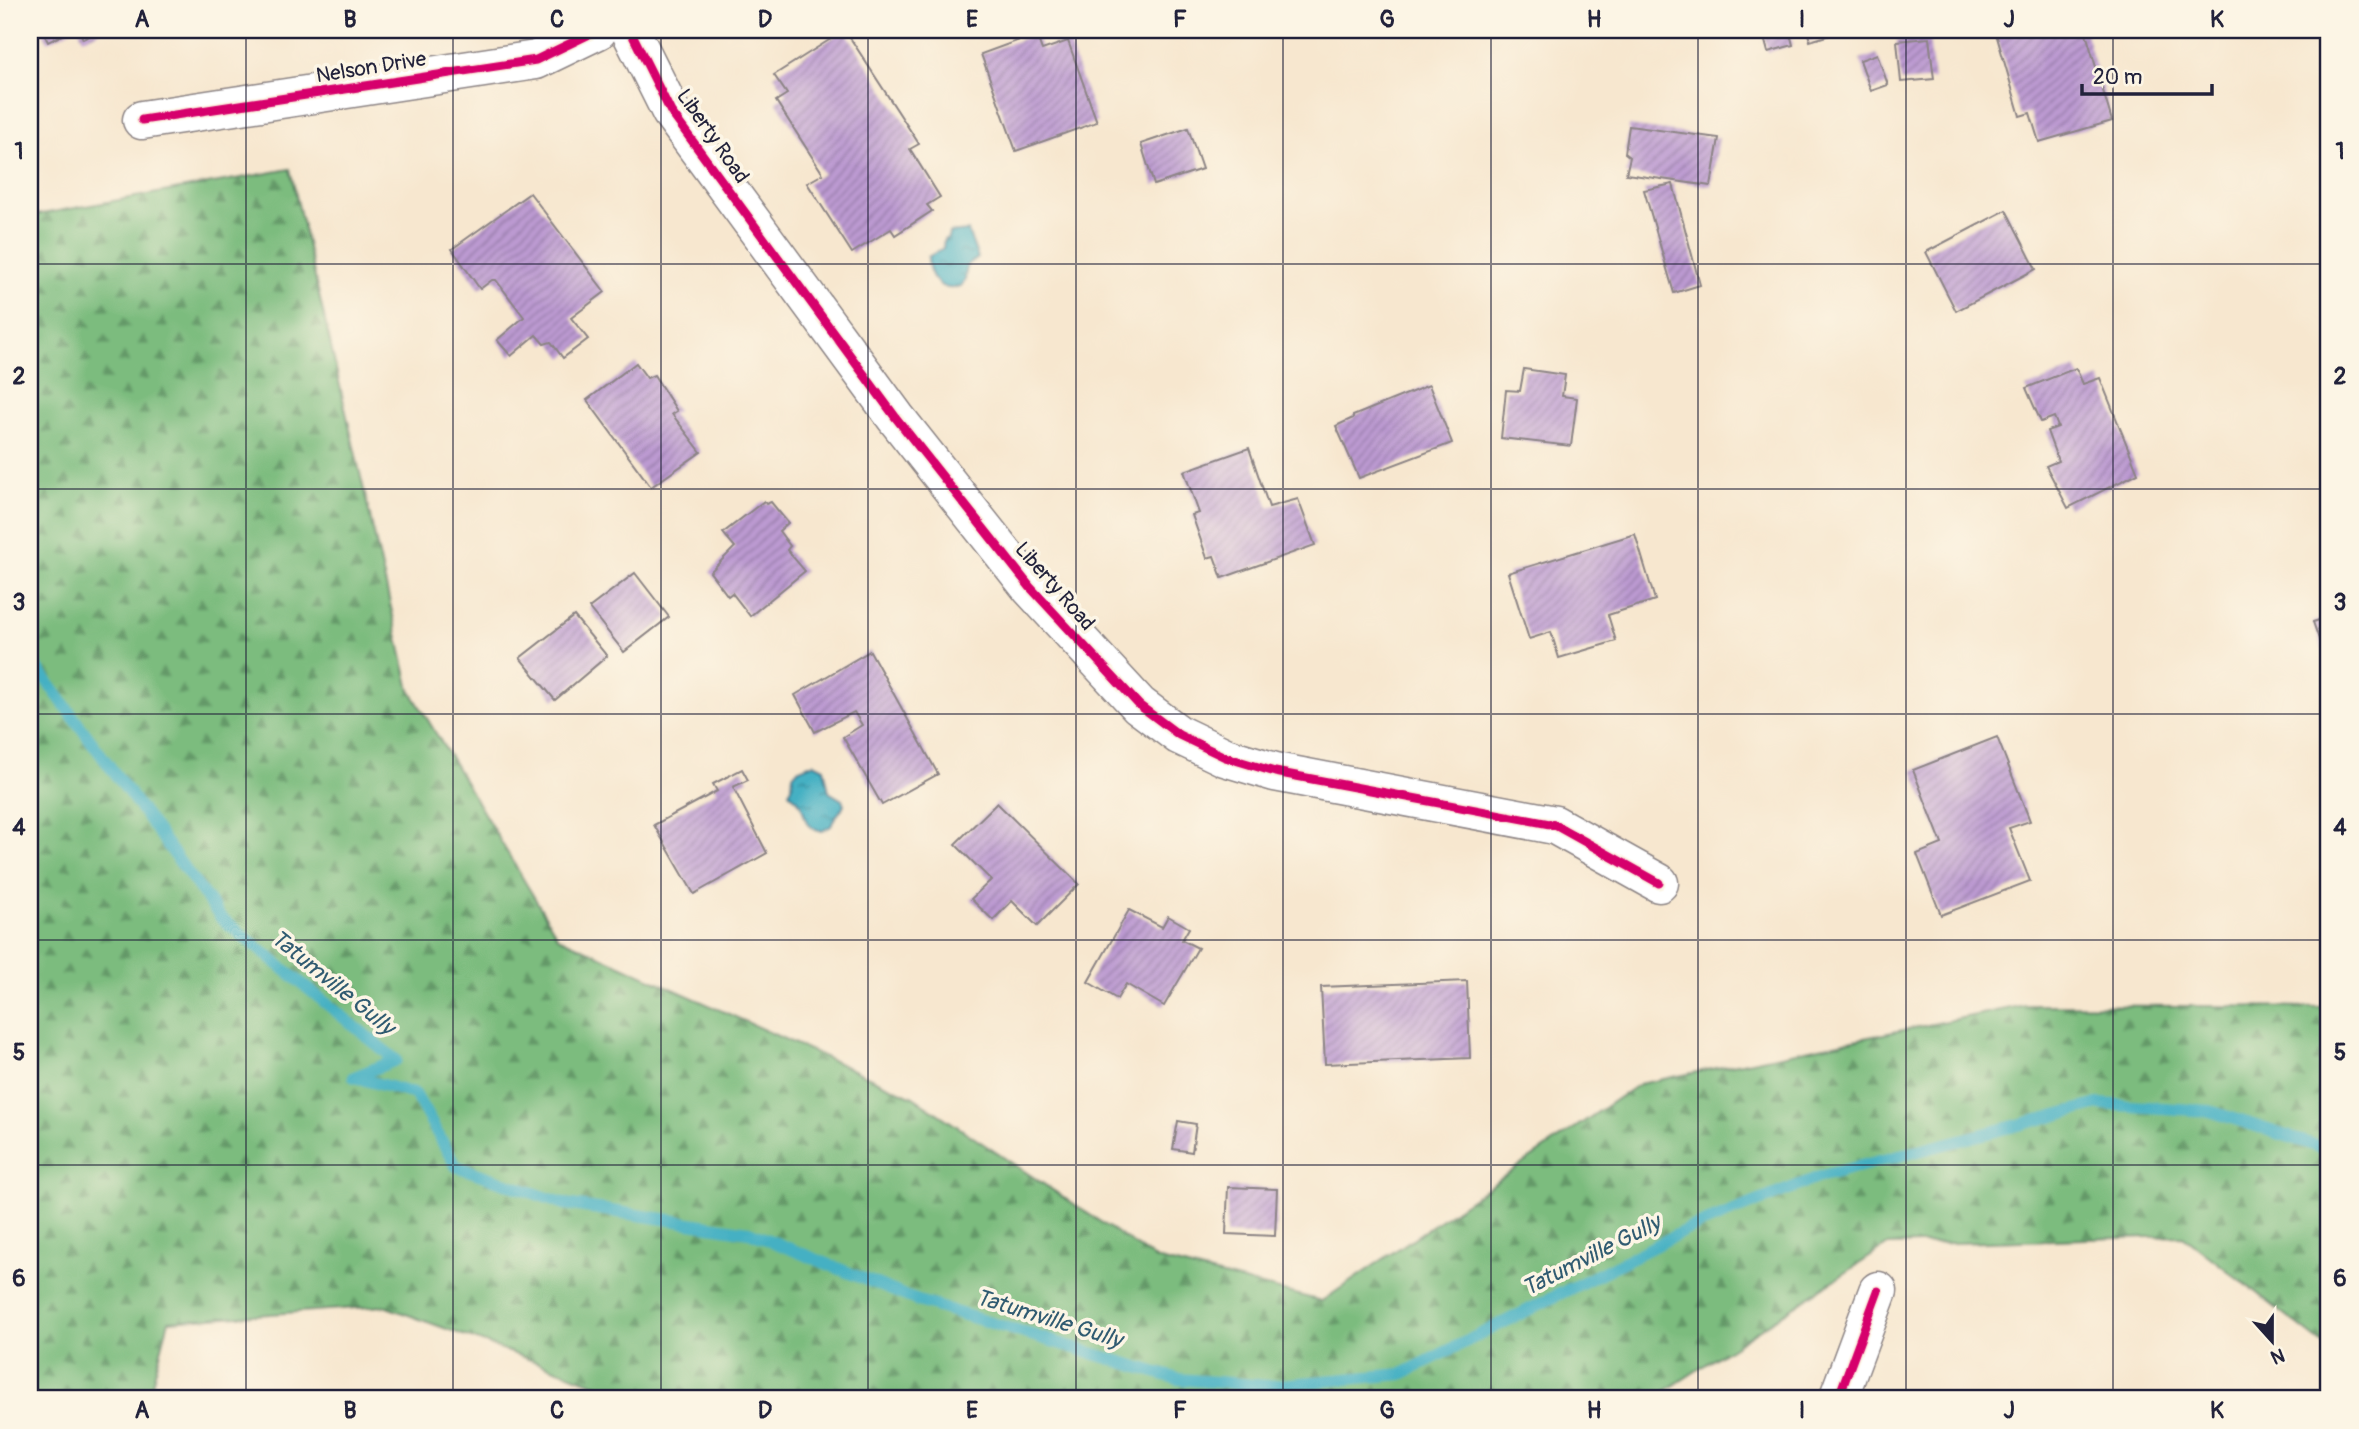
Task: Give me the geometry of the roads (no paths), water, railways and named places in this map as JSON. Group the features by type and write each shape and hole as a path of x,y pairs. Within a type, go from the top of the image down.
{"street":[{"name":"Nelson Drive","path":"142,120 536,60 598,30"},
{"name":"Liberty Road","path":"630,30 671,112 897,418 1030,587 1139,705 1179,735 1225,757 1275,772 1555,825 1659,883"},
{"path":"1838,1399 1878,1291"}],"water":[{"path":"968,231 978,258 967,265 965,280 961,286 942,286 930,272 928,257 943,248 949,233"},
{"path":"814,763 824,768 829,792 844,804 831,826 822,831 808,825 800,803 789,792 797,770"}],"waterway":[{"name":"Tatumville Gully","path":"30,658 221,918 396,1060 354,1077 415,1094 456,1166 565,1204 749,1232 918,1301 1178,1379 1268,1386 1402,1374 1686,1230 1822,1176 2099,1104 2210,1111 2329,1150"}]}
